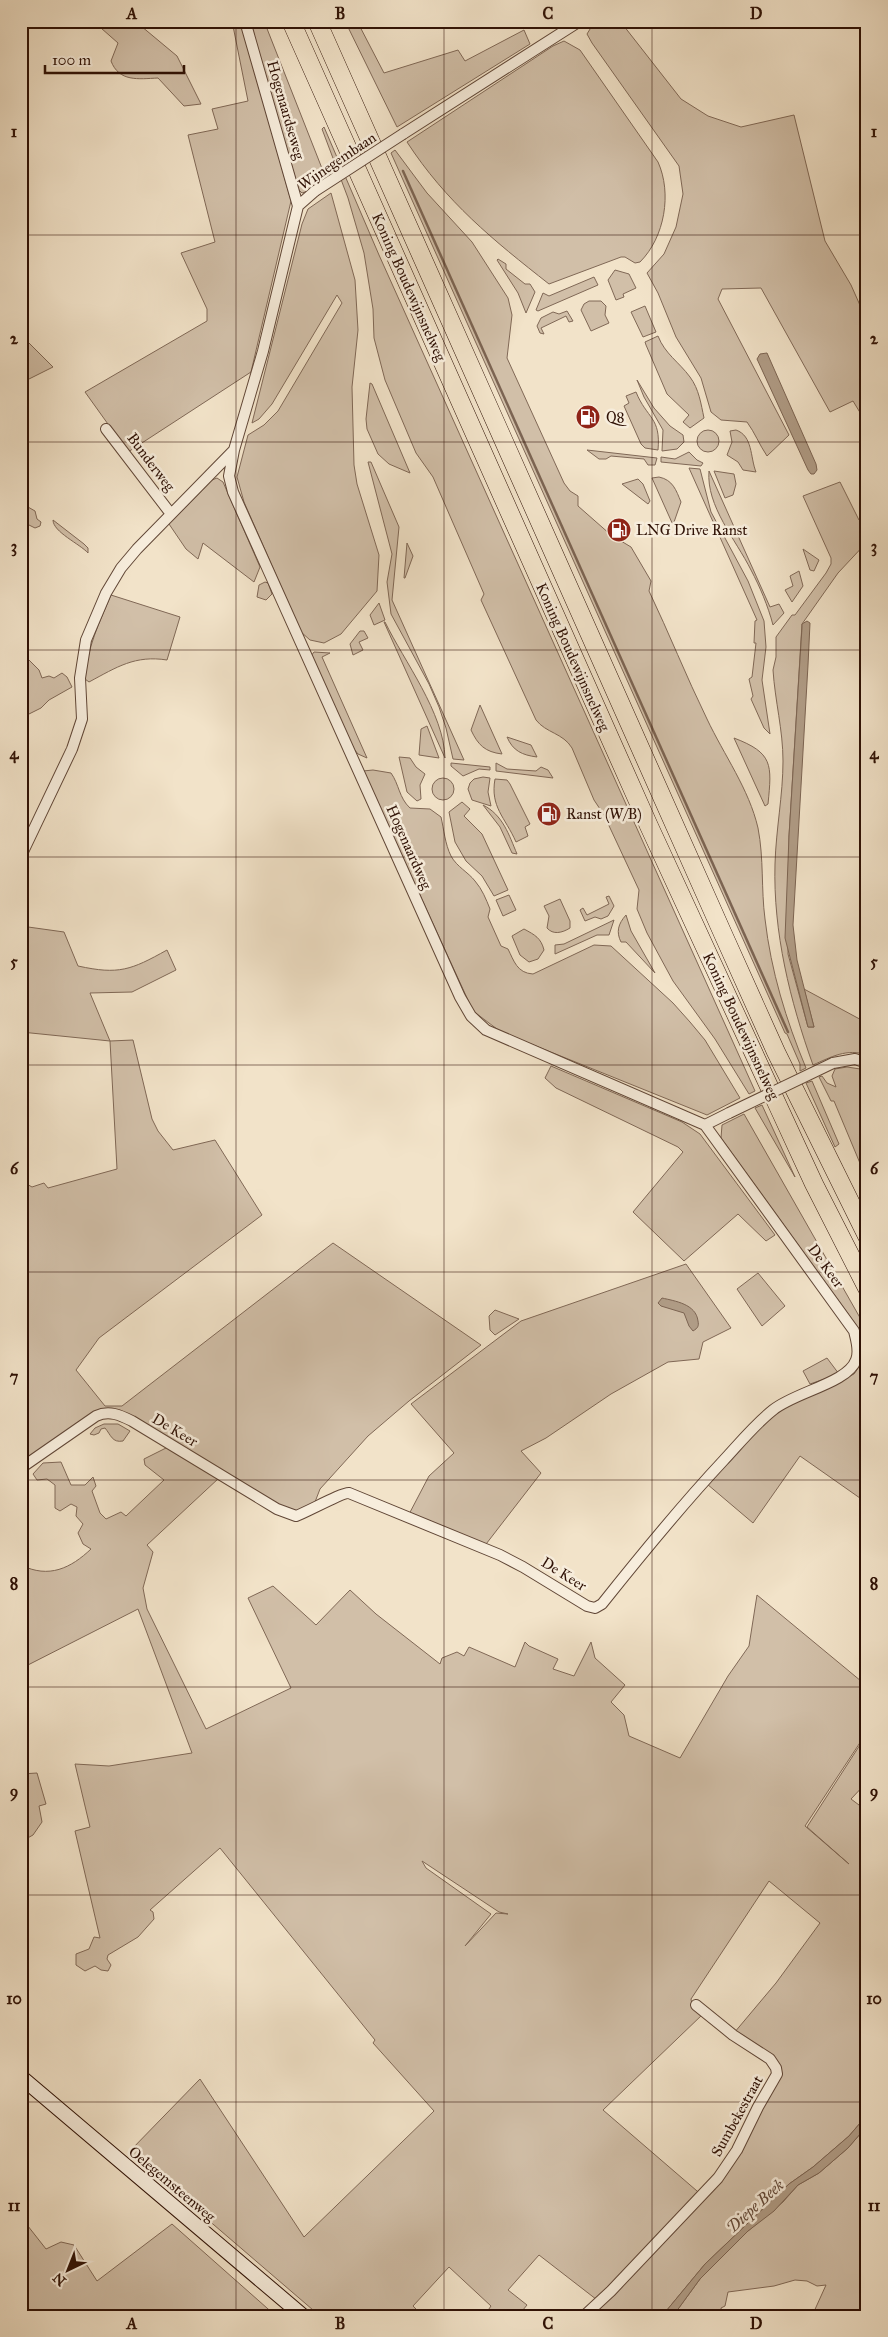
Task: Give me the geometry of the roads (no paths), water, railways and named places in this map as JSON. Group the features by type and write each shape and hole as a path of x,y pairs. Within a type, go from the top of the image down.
{"highway":[{"name":"Koning Boudewijnsnelweg","path":"291,21 645,817 814,1184 867,1288"},
{"name":"Koning Boudewijnsnelweg","path":"317,21 776,1052 867,1236"}],"street":[{"name":"Hogenaardseweg","path":"246,21 298,206"},
{"name":"Wijnegembaan","path":"234,450 263,351 298,206 315,191 580,21"},
{"name":"Bunderweg","path":"106,429 171,514"},
{"path":"21,856 72,749 82,719 80,678 86,640 96,613 121,568 234,450"},
{"name":"Hogenaardweg","path":"234,450 229,476 233,492 456,988 471,1016 486,1030 510,1042 705,1125"},
{"path":"705,1125 833,1063 855,1059 867,1063"},
{"name":"De Keer","path":"21,1468 96,1416 106,1413 115,1414 132,1421 277,1509 296,1516 315,1509 342,1494 350,1493 500,1555 523,1566 587,1606 595,1608 602,1604 684,1503 759,1422 787,1400 840,1379 848,1373 857,1358 858,1345 854,1330 705,1125"},
{"name":"Sumbekestraat","path":"584,2316 718,2178 738,2150 758,2107 777,2074 776,2068 770,2059 733,2035 696,2005"},
{"name":"Oelegemsteenweg","path":"21,2077 303,2316"}],"waterway":[{"path":"403,171 788,1032"}],"place":[{"name":"Q8","path":"588,417"},
{"name":"LNG Drive Ranst","path":"619,530"},
{"name":"Ranst (W/B)","path":"549,814"}],"water label":[{"name":"Diepe Beek","path":"755,2206"}]}
